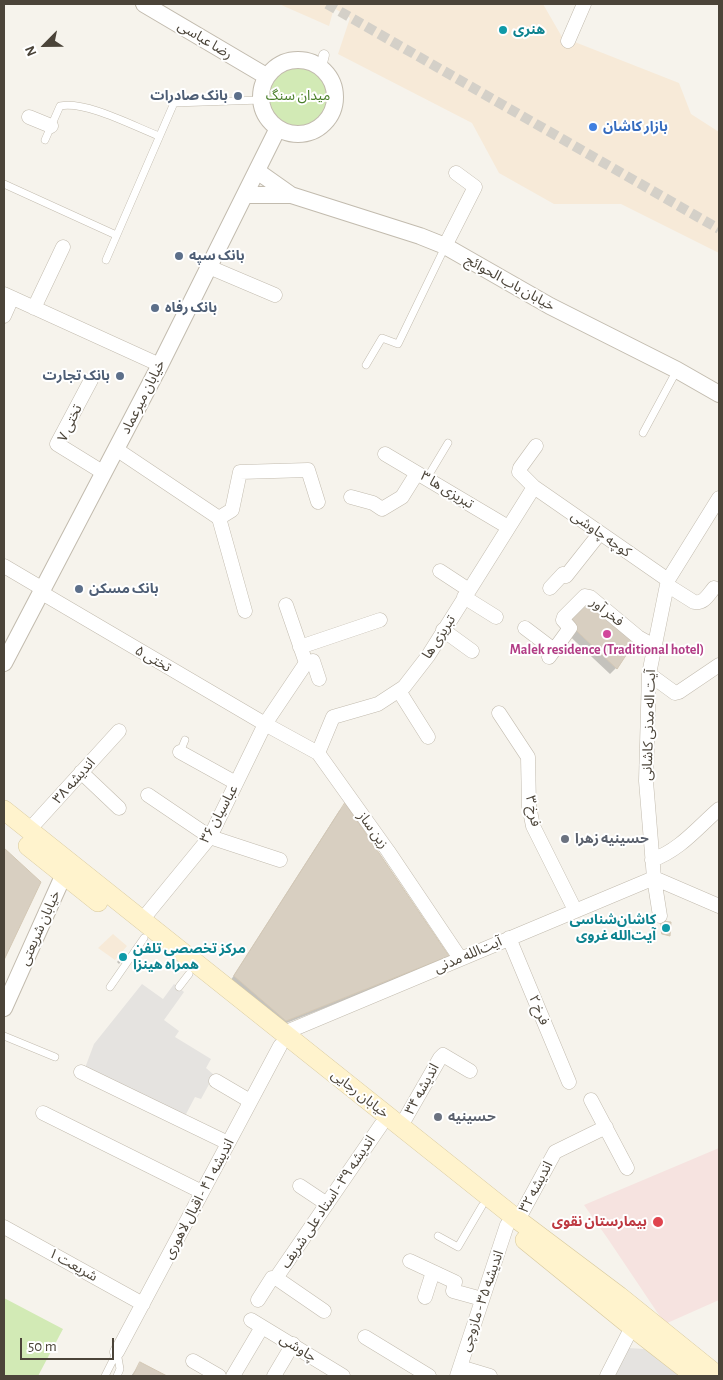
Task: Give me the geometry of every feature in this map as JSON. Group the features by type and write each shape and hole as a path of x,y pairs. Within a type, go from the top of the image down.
{"main road":[{"name":"خیابان رجایی","path":"4,810 143,929 282,1040 381,1125 482,1206 513,1223"},
{"name":"خیابان رجایی","path":"4,826 64,874 143,929 184,980 282,1040 401,1126 513,1223 614,1303 718,1376"},
{"name":"خیابان رجایی","path":"614,1303 632,1327 695,1376"}],"street":[{"name":"رضا عباسی","path":"144,4 266,76"},
{"path":"568,42 584,4"},
{"path":"298,59 322,61 334,88 335,101 332,113 325,123 314,131 302,134 289,133 278,128 266,116 261,100 266,76 285,61 298,59"},
{"path":"29,117 51,126"},
{"name":"خیابان میرعماد","path":"4,663 160,364 278,128"},
{"path":"257,171 291,195"},
{"path":"445,246 475,187 456,173"},
{"path":"245,195 291,195"},
{"name":"خیابان باب الحوائج","path":"291,195 420,236 445,246 550,306 677,370 719,394"},
{"path":"34,308 64,247"},
{"path":"209,267 275,295"},
{"path":"4,316 8,296 160,364"},
{"name":"تختی ۷","path":"91,380 57,444 104,473"},
{"name":"کوچه چاوشی","path":"536,446 519,472 534,487 694,602 699,603 703,601 714,588"},
{"path":"116,449 219,518 245,611"},
{"name":"تبریزی ها ۳","path":"385,454 508,527"},
{"path":"219,518 232,510 240,472 308,470 318,502"},
{"path":"351,497 373,503 382,510 402,497 422,476"},
{"name":"تبریزی ها","path":"318,753 333,718 378,704 404,688 428,656 534,487"},
{"name":"آیت اله مدنی کاشانی","path":"660,916 652,860 646,781 649,674 667,583 719,498"},
{"path":"550,588 564,574 566,576 600,533"},
{"name":"تختی ۵","path":"4,566 42,591 266,724"},
{"path":"440,571 496,617"},
{"name":"فخر آور","path":"524,628 551,653 570,628 562,620 585,596 590,597 634,642 654,646"},
{"path":"286,605 306,663 313,661 319,679"},
{"path":"300,647 380,620"},
{"path":"444,630 472,650"},
{"name":"عباسیان ۳۶","path":"143,929 210,837 266,724 306,663"},
{"path":"649,674 675,694 719,665"},
{"path":"399,690 428,737"},
{"name":"فرخ ۳","path":"499,712 528,757 529,806 533,826 575,910"},
{"name":"زین ساز","path":"266,724 318,753 388,851 460,958"},
{"name":"اندیشه ۳۸","path":"29,830 118,732"},
{"path":"182,746 236,784"},
{"path":"82,772 119,808"},
{"path":"148,795 210,837 280,860"},
{"path":"652,860 666,855 679,847 719,809"},
{"name":"خیابان شریعتی","path":"4,1008 64,874"},
{"path":"654,878 719,906"},
{"name":"آیت‌الله مدنی","path":"282,1040 460,958 654,878"},
{"name":"فرخ ۲","path":"509,938 569,1082"},
{"name":"اندیشه ۴۱ - اقبال لاهوری","path":"117,1352 282,1040"},
{"name":"اندیشه ۳۴","path":"401,1126 443,1054 470,1071"},
{"path":"81,1072 228,1143"},
{"path":"216,1081 250,1101"},
{"path":"592,1100 627,1168"},
{"path":"42,1113 202,1192"},
{"name":"اندیشه ۳۹ - استاد علی شریف","path":"258,1300 272,1278 276,1278 381,1125"},
{"name":"اندیشه ۳۲","path":"513,1223 555,1152 606,1127"},
{"path":"300,1186 327,1204"},
{"name":"اندیشه ۳۵ - مازوچی","path":"458,1372 482,1299 513,1223"},
{"name":"شریعت ۱","path":"4,1227 143,1304"},
{"path":"410,1261 454,1282 453,1291 482,1299"},
{"path":"425,1297 433,1272"},
{"path":"276,1278 324,1311"},
{"name":"چاوشی","path":"233,1376 257,1324 293,1344 341,1376"},
{"path":"607,1376 632,1327"},
{"path":"365,1337 428,1376"},
{"path":"274,1376 293,1344"},
{"path":"192,1361 220,1376"},
{"path":"458,1372 490,1376"}],"lane":[{"path":"106,260 174,103 261,100"},
{"path":"45,140 60,106 70,104 88,108 159,136"},
{"path":"4,184 116,235"},
{"path":"366,365 382,338 398,344 445,246"},
{"path":"643,433 677,370"},
{"path":"422,476 448,443"},
{"path":"110,987 143,929"},
{"path":"4,1036 55,1057"},
{"path":"438,1236 458,1247 482,1206"},
{"path":"105,1376 117,1352"},
{"path":"116,1376 120,1369 117,1352"}],"shaded area":[{"name":"بازار کاشان","path":"279,4 543,4 562,37 679,83 691,114 719,132 719,253 621,204 554,204 499,173 472,123 338,54 350,18 334,8 329,26"},
{"path":"113,934 127,946 115,960 98,948"},
{"path":"142,984 163,999 174,984 184,992 164,1020 179,1031 175,1037 211,1059 206,1068 214,1075 201,1099 195,1097 185,1116 85,1068 94,1044"},
{"name":"بیمارستان نقوی","path":"719,1148 719,1300 665,1324 584,1205"},
{"path":"628,1348 645,1349 679,1376 615,1376"}],"green space":[{"name":"میدان سنگ","path":"291,66 303,66 314,71 322,79 327,90 325,108 314,121 303,126 291,126 280,121 272,113 267,102 267,90 272,79 280,71"},
{"path":"4,1298 63,1329 38,1376 4,1376"}],"building":[{"name":"Malek residence (Traditional hotel)","path":"585,598 638,637 617,669 565,620"},
{"path":"345,803 449,956 286,1021 234,976"},
{"path":"4,848 41,882 4,960"},
{"name":"کاشان‌شناسی آیت‌الله غروی","path":"661,921 671,922 670,936 662,934"},
{"path":"140,1362 167,1376 133,1376"}],"tunnel":[{"path":"327,4 719,229"}],"place":[{"name":"هنری","path":"503,30"},
{"name":"بانک صادرات","path":"238,96"},
{"name":"بازار کاشان","path":"593,127"},
{"name":"بانک سپه","path":"179,256"},
{"name":"بانک رفاه","path":"155,308"},
{"name":"بانک تجارت","path":"120,376"},
{"name":"بانک مسکن","path":"79,589"},
{"name":"Malek residence (Traditional hotel)","path":"607,634"},
{"name":"حسینیه زهرا","path":"565,839"},
{"name":"کاشان‌شناسی آیت‌الله غروی","path":"666,928"},
{"name":"مرکز تخصصی تلفن همراه هینزا","path":"123,957"},
{"name":"حسینیه","path":"438,1117"},
{"name":"بیمارستان نقوی","path":"658,1222"}]}
